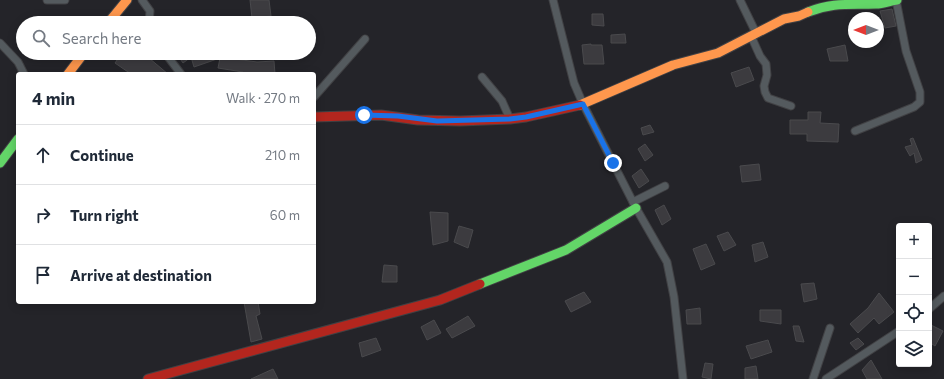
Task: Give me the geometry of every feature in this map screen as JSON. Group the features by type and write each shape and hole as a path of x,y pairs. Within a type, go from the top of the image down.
{"street":[{"path":"47,0 65,0"},
{"path":"114,16 127,0"},
{"path":"142,0 150,11 150,16"},
{"path":"552,0 574,83 583,104 635,205 667,262 674,297 683,379"},
{"path":"740,0 760,56 766,64 767,75 764,86 765,92 768,98 791,106"},
{"path":"316,117 381,115 437,121 510,119 526,117 583,104 673,65 718,53 784,19 799,16 821,7 838,4 877,4 897,0 906,51 920,92 920,102 914,107 855,131"},
{"path":"316,95 365,39"},
{"path":"0,43 16,60"},
{"path":"16,60 23,72"},
{"path":"70,72 79,60"},
{"path":"170,60 179,72"},
{"path":"482,77 502,101 510,119"},
{"path":"0,163 16,142"},
{"path":"148,379 440,300 566,250 665,186"},
{"path":"932,306 944,296"},
{"path":"813,379 830,328"},
{"path":"826,379 896,333"}],"building":[{"path":"250,0 269,0 271,16 252,16"},
{"path":"892,9 896,26 885,28 884,12 880,11"},
{"path":"592,14 603,14 604,26 592,25"},
{"path":"625,34 626,43 611,43 611,35"},
{"path":"582,45 602,45 604,64 584,64"},
{"path":"845,45 848,61 830,61 827,49"},
{"path":"117,60 151,60 166,72 128,72 115,63"},
{"path":"192,60 214,60 194,67"},
{"path":"220,60 242,60 257,62 274,61 275,72 243,72 218,68"},
{"path":"749,67 754,80 736,87 731,73"},
{"path":"808,112 821,112 820,123 839,124 838,142 807,141 807,134 790,134 790,120 808,120"},
{"path":"650,125 654,132 643,135 641,128"},
{"path":"913,138 922,160 916,163 914,153 910,156 905,147 912,145 910,139"},
{"path":"645,144 653,155 645,161 638,149"},
{"path":"759,164 761,180 742,182 740,166"},
{"path":"641,169 649,181 639,188 632,176"},
{"path":"664,205 671,219 662,225 655,210"},
{"path":"430,212 448,213 448,241 433,245"},
{"path":"459,226 473,230 468,248 454,242"},
{"path":"728,232 736,245 724,251 717,236"},
{"path":"763,242 768,257 755,262 752,245"},
{"path":"706,244 715,264 701,270 693,249"},
{"path":"384,265 397,266 397,282 382,282"},
{"path":"814,283 817,299 804,302 801,284"},
{"path":"584,292 591,302 571,312 565,301"},
{"path":"879,293 894,312 879,324 874,318 858,333 850,324 868,308"},
{"path":"244,304 258,304 260,314 256,316 262,339 251,342"},
{"path":"700,308 701,324 687,324 686,310"},
{"path":"760,310 781,310 781,324 760,321"},
{"path":"468,316 475,326 452,338 446,329"},
{"path":"434,320 441,333 427,340 421,327"},
{"path":"793,326 799,326 804,342 796,341"},
{"path":"932,326 943,331 935,346 932,344"},
{"path":"376,338 381,350 362,357 359,343"},
{"path":"858,338 864,344 856,350 850,343"},
{"path":"768,340 772,352 751,359 746,346"},
{"path":"871,360 882,379 867,379 862,370"},
{"path":"705,363 713,364 711,379 702,377"},
{"path":"756,366 758,379 745,379 745,368"},
{"path":"273,369 278,379 251,379"}],"traffic: fast":[{"path":"808,12 834,5 879,4 897,0"},
{"path":"0,163 16,142"},
{"path":"480,284 566,250 636,208"}],"traffic: slow":[{"path":"114,16 127,0"},
{"path":"580,105 673,65 718,53 784,19 799,16 808,12"},
{"path":"70,72 79,60"}],"traffic: jam":[{"path":"316,117 381,115 418,120 460,121 510,119 580,105"},
{"path":"148,379 440,300 480,284"}],"route":[{"path":"364,115 398,116 418,120 437,121 510,119 526,117 583,104 613,163"}]}
